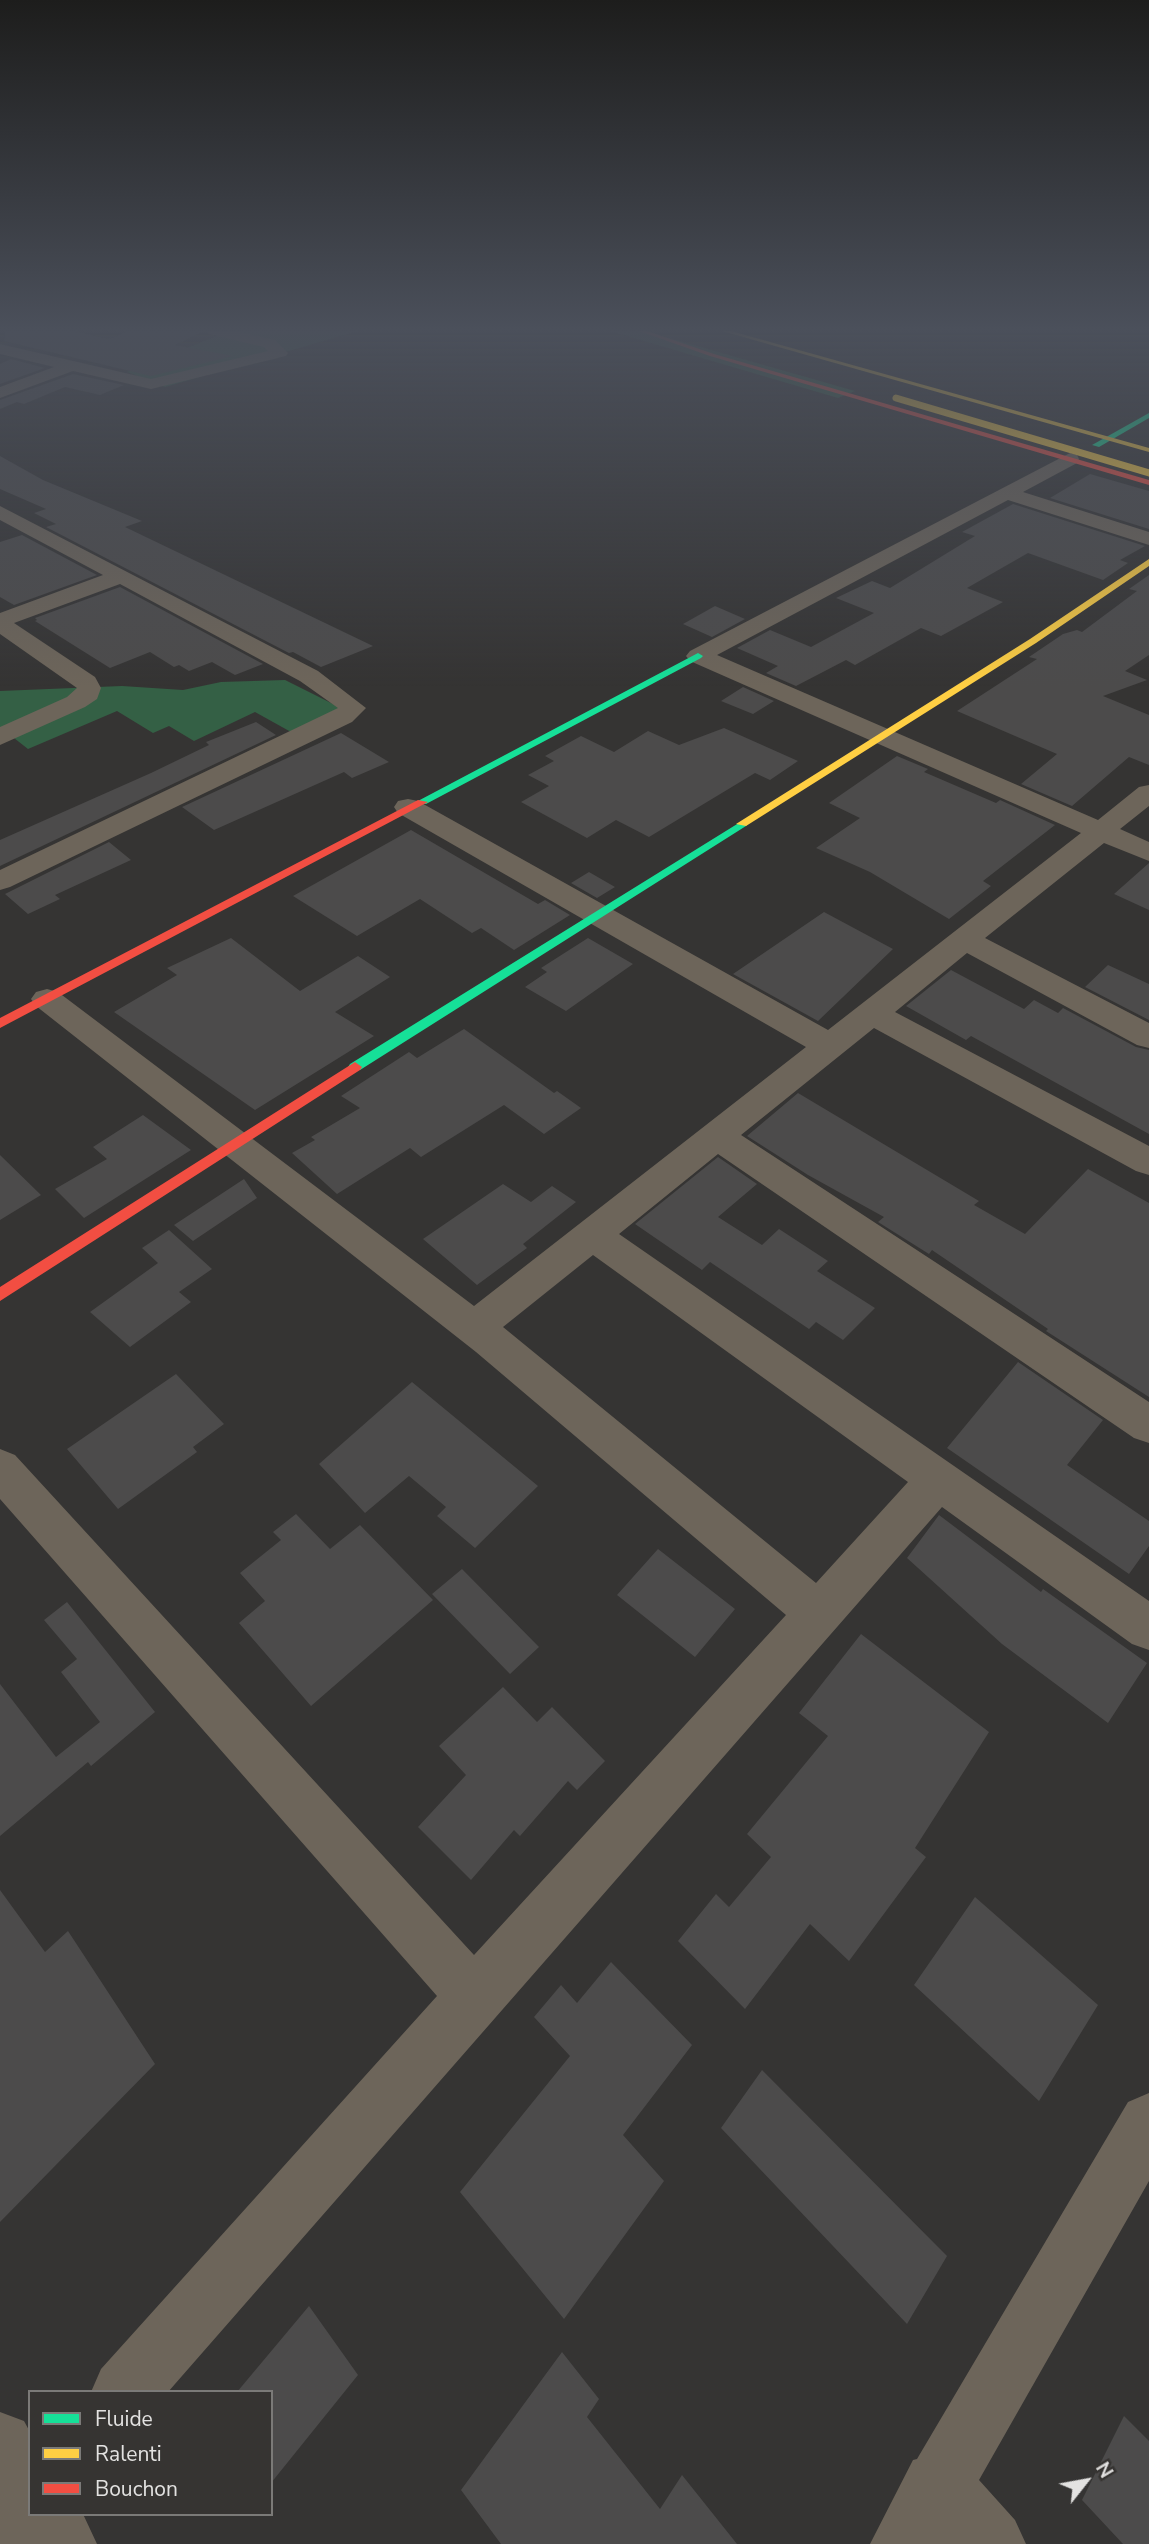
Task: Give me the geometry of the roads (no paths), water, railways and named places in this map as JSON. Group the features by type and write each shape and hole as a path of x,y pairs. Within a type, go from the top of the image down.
{"main road":[{"path":"1038,450 1149,483"},
{"path":"1078,450 1149,472"},
{"path":"1070,459 1087,450"},
{"path":"1107,450 1149,461"},
{"path":"0,1295 233,1144 1033,641 1149,562"},
{"path":"0,1024 698,656"}],"street":[{"path":"698,656 1070,459"},
{"path":"1007,493 1149,539"},
{"path":"0,512 309,676 350,702 354,708 343,717 0,881"},
{"path":"0,623 122,576"},
{"path":"0,623 86,682 89,688 88,694 76,702 0,737"},
{"path":"698,656 1149,852"},
{"path":"474,1328 1149,793"},
{"path":"408,807 831,1046"},
{"path":"963,939 1149,1037"},
{"path":"47,999 474,1328 819,1614"},
{"path":"870,1012 1149,1162"},
{"path":"717,1136 1149,1425"},
{"path":"592,1235 1149,1628"},
{"path":"0,1468 474,1996"},
{"path":"126,2390 474,1996 939,1479"},
{"path":"905,2544 937,2484 1149,2123"},
{"path":"0,2445 28,2494"},
{"path":"937,2484 991,2544"},
{"path":"0,2531 28,2499"},
{"path":"43,2516 62,2544"}]}
